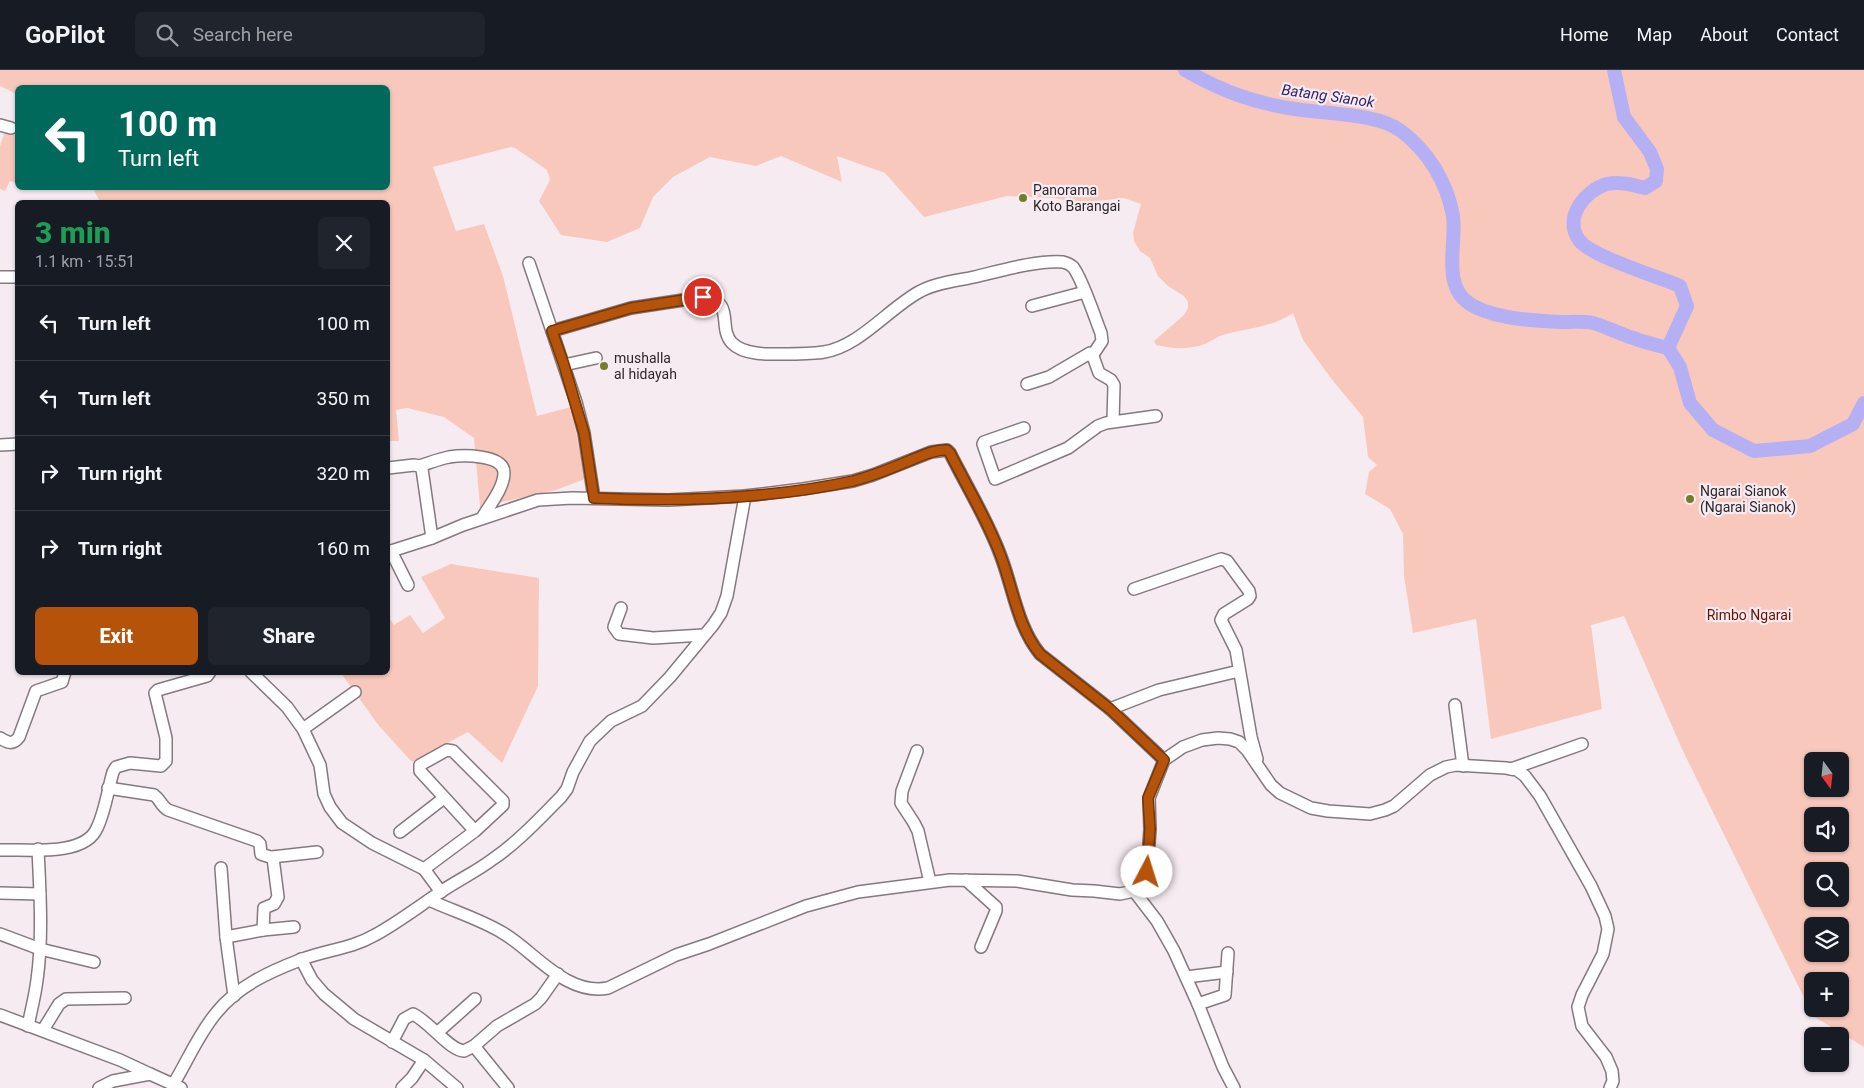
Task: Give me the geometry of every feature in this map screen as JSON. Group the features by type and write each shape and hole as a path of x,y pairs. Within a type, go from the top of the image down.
{"street":[{"path":"552,331 631,308 703,297 712,298 719,302 723,309 731,342 738,347 758,354 824,352 841,347 854,340 906,300 921,291 938,285 1025,265 1062,262 1068,263 1073,267 1102,333 1102,341 1092,356"},
{"path":"529,263 564,365 584,433 594,498"},
{"path":"0,277 15,277"},
{"path":"1032,306 1084,292"},
{"path":"1027,384 1049,377 1090,353 1099,373 1111,380 1114,385 1113,421"},
{"path":"564,365 596,358"},
{"path":"1024,428 984,442 983,444 996,479 1068,448 1098,426 1113,421 1156,416"},
{"path":"0,445 15,444"},
{"path":"390,551 432,538 482,518 538,500 594,498 669,500 745,496 853,481 931,452 947,450 994,537 1024,630 1033,646 1040,654 1110,709 1164,760"},
{"path":"390,468 419,466 464,455 487,458 500,463 504,468 501,485 482,518"},
{"path":"419,466 423,474 432,538"},
{"path":"0,1015 120,1060 178,1086 206,1027 217,1011 249,983 301,959 359,943 376,935 496,858 539,819 567,789 573,772 590,742 611,722 642,706 670,677 720,613 727,596 745,496"},
{"path":"390,553 408,585"},
{"path":"1134,589 1221,559 1227,561 1249,591 1250,596 1248,599 1224,614 1221,620 1236,650 1251,737 1260,770"},
{"path":"621,608 614,627 615,632 619,634 652,638 704,635"},
{"path":"1110,709 1159,690 1239,671"},
{"path":"0,738 8,743 15,742 19,737 36,691 62,682 64,675"},
{"path":"0,850 61,849 78,846 90,840 97,829 116,767 130,763 161,766 166,761 166,738 155,693 158,690 208,675"},
{"path":"254,675 287,707 303,729 313,746 320,765 324,794 330,807 342,823 372,843 424,870 441,892"},
{"path":"303,729 355,692"},
{"path":"1455,705 1463,766"},
{"path":"429,900 488,925 503,933 558,974 576,984 598,990 608,988 676,954 740,932 806,906 858,892 950,880 1017,881 1072,890 1094,890 1120,894 1134,891 1140,886 1147,872 1150,829 1148,798 1164,760 1183,747 1202,740 1218,738 1239,742 1247,750 1271,786 1280,793 1311,808 1328,811 1370,814 1394,806 1430,774 1446,768 1463,766 1510,768 1517,770 1525,776 1540,796 1591,886 1605,916 1608,929 1606,941 1602,954 1582,995 1578,1007 1578,1017 1582,1026 1606,1057 1612,1071 1613,1081 1610,1088"},
{"path":"1510,768 1582,744"},
{"path":"424,870 475,831 502,808 503,801 450,750 420,765 419,768 475,831"},
{"path":"917,752 902,791 901,803 918,831 930,882"},
{"path":"108,788 157,796 162,805 168,810 257,841 260,844 261,854 272,857 317,852"},
{"path":"400,832 444,798"},
{"path":"28,1026 37,983 40,949 38,849"},
{"path":"263,930 264,908 274,904 278,896 272,857"},
{"path":"222,868 226,937 234,996"},
{"path":"966,880 996,907 981,947"},
{"path":"1134,891 1158,922 1186,977 1223,1067 1234,1088"},
{"path":"0,894 40,894"},
{"path":"226,937 263,930 294,927"},
{"path":"0,934 40,949 94,962"},
{"path":"1198,1004 1224,995 1228,953"},
{"path":"301,959 312,980 324,994 354,1019 424,1060 456,1088"},
{"path":"1186,977 1227,972"},
{"path":"392,1042 404,1019 413,1014 438,1032 454,1048 464,1051 474,1046 497,1026 541,998 558,974"},
{"path":"43,1030 59,1004 66,999 125,998"},
{"path":"438,1032 475,999"},
{"path":"474,1046 508,1088"},
{"path":"114,1081 120,1060"},
{"path":"402,1088 412,1078 424,1060"},
{"path":"99,1088 114,1081 150,1074"}],"green space":[{"name":"Ngarai Sianok (Ngarai Sianok)","path":"0,70 1864,70 1864,1047 1849,1038 1849,1027 1831,1027 1815,1017 1849,1017 1849,972 1804,972 1804,998 1682,749 1624,616 1591,625 1602,709 1491,739 1476,619 1413,633 1404,576 1403,534 1390,509 1365,494 1369,472 1377,465 1368,457 1363,417 1333,381 1303,340 1293,313 1276,322 1223,335 1199,346 1180,348 1156,345 1154,341 1184,315 1188,308 1188,302 1184,296 1168,286 1158,276 1150,258 1140,251 1134,241 1133,233 1141,204 1124,198 1079,203 1054,198 1007,196 924,217 885,173 837,156 842,182 781,156 756,166 710,157 673,177 653,197 640,228 607,242 561,235 539,201 550,180 547,170 515,148 511,147 433,167 456,231 484,224 503,276 537,416 571,407 585,479 556,490 480,507 474,438 444,417 407,408 396,410 399,441 390,441 390,200 99,200 94,190 390,190 390,85 15,85 15,93 0,86"},
{"path":"7,125 15,126 15,182 10,181 5,191 0,189 0,146"},
{"path":"451,564 539,578 538,686 502,763 468,732 412,762 379,726 342,675 390,675 390,619 394,625 410,615 423,633 445,618 421,577"}],"waterway":[{"name":"Batang Sianok","path":"1185,70 1225,90 1252,100 1295,109 1365,117 1391,125 1401,131 1428,158 1446,191 1454,227 1453,275 1461,296 1470,304 1491,313 1540,321 1593,323 1636,339 1668,348 1680,367 1690,403 1713,430 1754,451 1810,446 1853,424 1864,403"},
{"path":"1614,70 1624,117 1650,152 1657,169 1656,181 1645,188 1617,183 1607,184 1591,192 1584,199 1575,214 1575,232 1579,240 1596,253 1680,286 1687,306 1668,348"}],"place":[{"name":"Panorama Koto Barangai","path":"1023,198"},
{"name":"mushalla al hidayah","path":"604,366"},
{"name":"Ngarai Sianok (Ngarai Sianok)","path":"1690,499"}],"route":[{"path":"703,297 631,308 552,331 576,402 584,433 594,498 669,500 745,496 803,489 853,481 931,452 947,450 994,537 1024,630 1033,646 1054,666 1076,680 1110,709 1164,760 1148,798 1150,829 1147,872"}],"park label":[{"name":"Rimbo Ngarai","path":"1749,615"}]}
